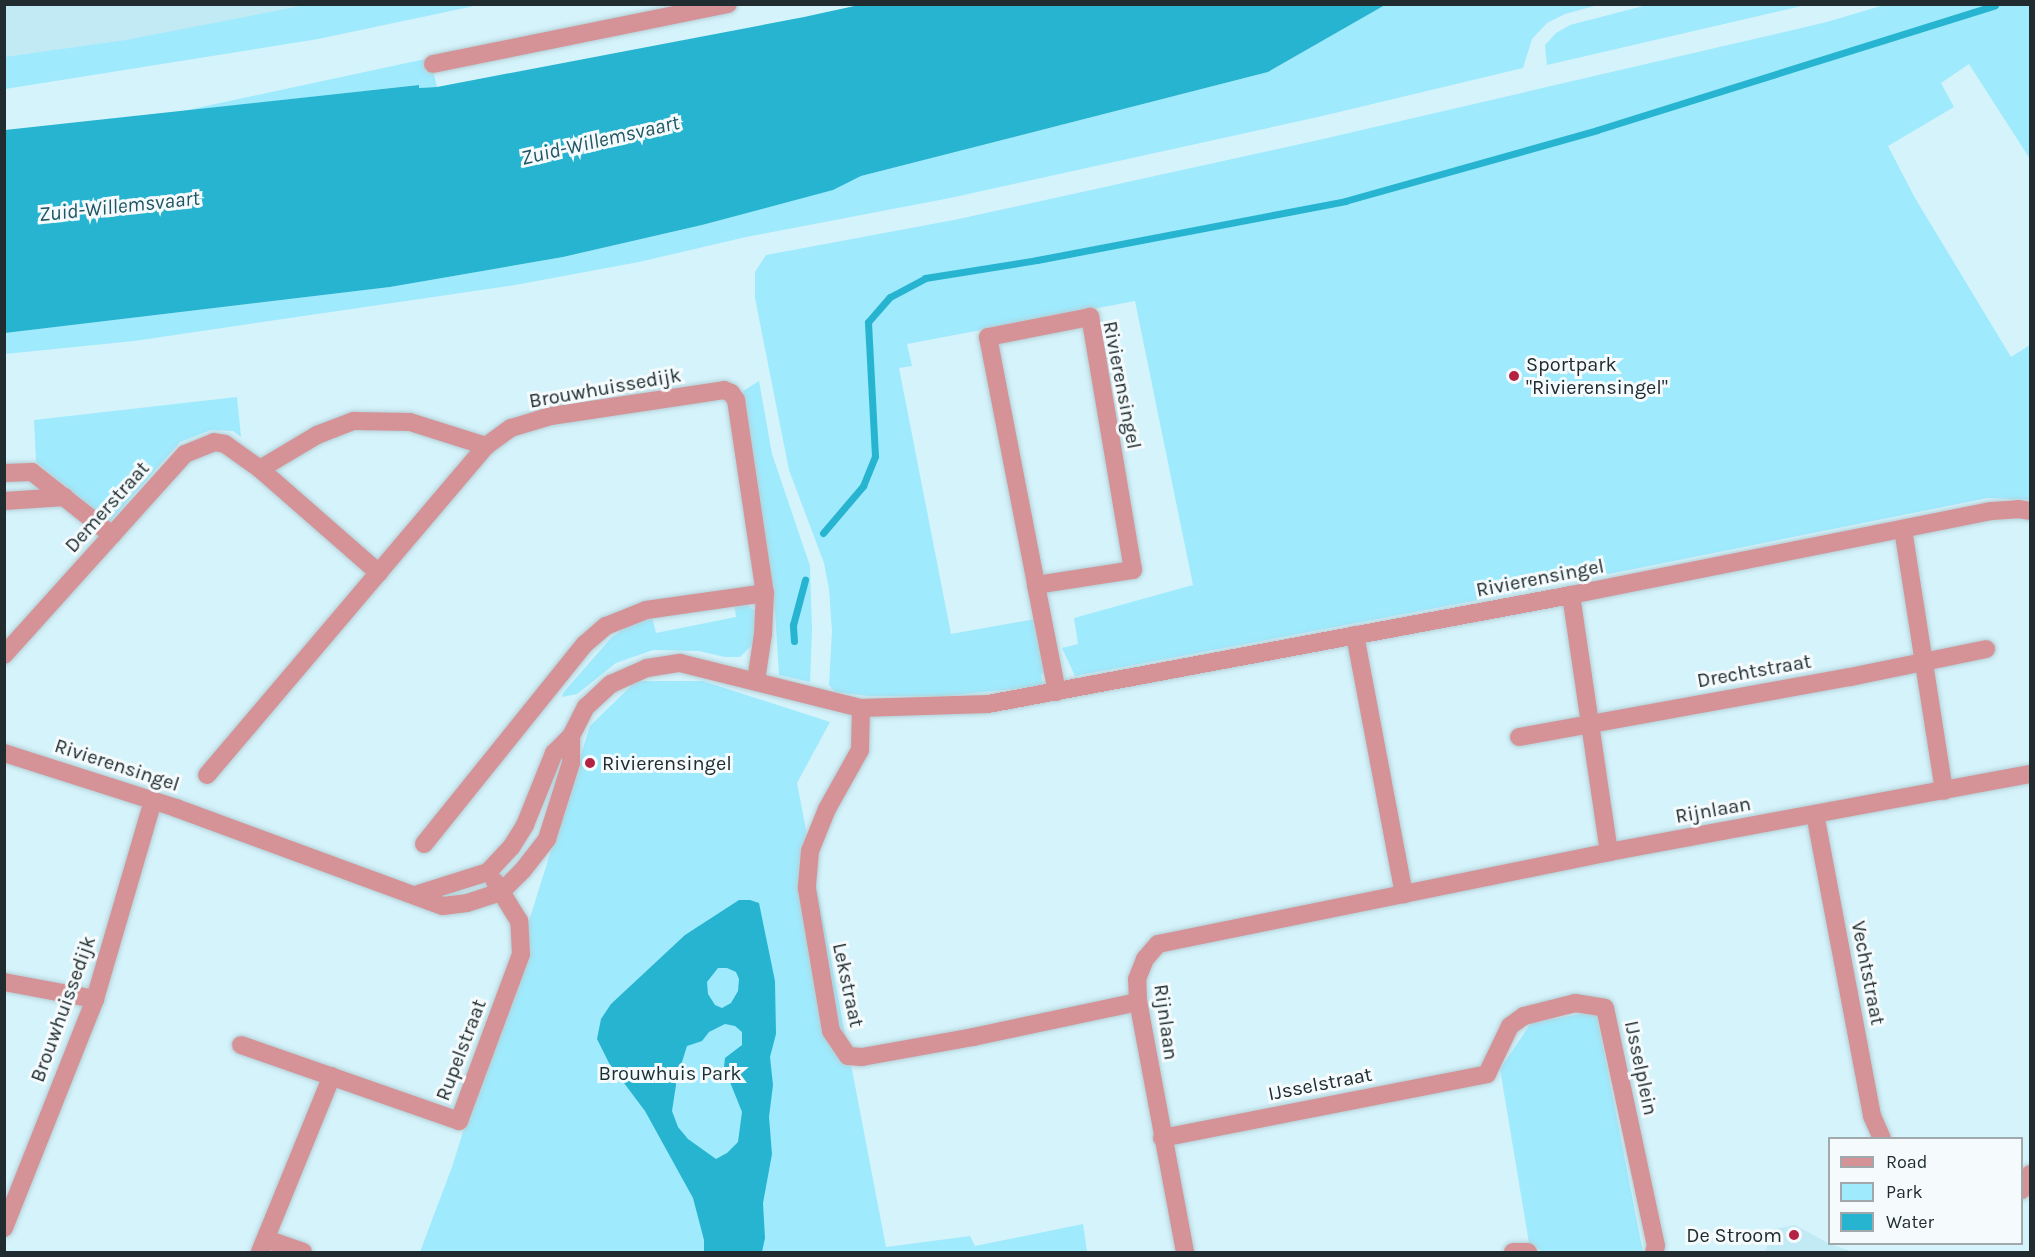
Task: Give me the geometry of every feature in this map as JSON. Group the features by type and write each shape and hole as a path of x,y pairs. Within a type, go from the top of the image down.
{"street":[{"path":"433,64 728,4"},
{"name":"Rivierensingel","path":"1036,585 1133,570 1090,317 988,337 1036,585 1057,692"},
{"name":"Brouwhuissedijk","path":"207,775 486,446 511,428 551,416 724,390 731,393 736,400 765,593 764,634 756,681"},
{"path":"260,469 317,435 354,421 410,422 486,446"},
{"name":"Demerstraat","path":"4,655 185,454 214,442 225,444 260,469 379,573"},
{"path":"4,473 32,472 112,535"},
{"path":"4,501 65,497"},
{"name":"Rivierensingel","path":"418,894 488,872 512,846 525,825 554,753 571,736 586,707 610,684 647,668 680,663 861,708 988,705 1571,595 1992,512 2018,509 2031,511"},
{"path":"1904,529 1944,791"},
{"path":"424,844 585,644 606,626 646,610 765,593"},
{"path":"1571,595 1592,723 1609,852"},
{"path":"1355,635 1404,894"},
{"name":"Drechtstraat","path":"1519,737 1986,649"},
{"name":"Lekstraat","path":"861,708 860,750 827,809 810,850 807,889 831,1031 848,1056 862,1058 1138,1002"},
{"name":"Rivierensingel","path":"4,753 153,801 418,894 444,906 467,903 501,892 523,870 547,839 571,763 571,736"},
{"name":"Rijnlaan","path":"1185,1252 1138,1002 1137,979 1144,959 1158,944 1609,852 2031,774"},
{"name":"Brouwhuissedijk","path":"4,1228 95,999 153,801"},
{"name":"Vechtstraat","path":"1815,814 1872,1116 1882,1137"},
{"name":"Rupelstraat","path":"241,1045 459,1121 521,954 519,921 488,872"},
{"path":"4,982 95,999"},
{"name":"IJsselplein","path":"1487,1074 1510,1026 1524,1016 1575,1003 1605,1008 1656,1246 1654,1252"},
{"name":"IJsselstraat","path":"1162,1138 1487,1074"},
{"path":"303,1252 263,1246 332,1076"},
{"path":"2023,1188 2031,1174"}],"shaded area":[{"path":"5,5 344,5 5,63"},
{"name":"De Stroom","path":"1795,1225 1828,1245 1853,1252 1765,1252 1774,1229"}],"green space":[{"path":"1651,4 1806,5 1547,65 1545,45 1556,33 1570,25"},
{"path":"2028,4 2030,8 2030,159 1969,64 1941,83 1954,107 1888,146 1915,198 2011,357 2030,345 2030,500 1988,498 1484,599 1075,676 1062,648 1078,644 1074,618 1193,585 1135,301 907,344 912,366 899,368 951,634 1035,619 1047,671 1041,675 1043,686 945,696 868,696 835,692 829,685 832,631 829,589 824,563 789,470 755,298 755,272 766,255 954,220 1323,139 1827,22 1884,5"},
{"path":"306,5 479,5 318,39 5,89 5,57 126,40"},
{"path":"1385,5 1598,5 1565,14 1547,23 1532,39 1523,68 1318,117 950,198 515,285 134,341 5,354 4,333 390,287 563,257 702,225 832,190 861,176 1268,72"},
{"path":"430,58 437,87 419,88 418,85 183,111"},
{"path":"759,381 772,454 810,566 812,630 810,682 779,675 774,595 743,391"},
{"path":"237,397 241,437 233,431 211,430 180,442 110,522 36,462 34,420"},
{"path":"734,603 749,606 755,611 757,620 753,644 740,657 725,657 699,651 653,650 616,663 577,694 562,697 611,638 629,625 652,617 656,633 736,617"},
{"name":"Brouwhuis Park","path":"636,681 703,681 830,722 797,783 886,1247 970,1236 975,1246 1083,1224 1087,1252 420,1252 452,1167 590,726"},
{"path":"1596,1011 1643,1252 1543,1252 1529,1243 1500,1069 1531,1023"}],"water":[{"name":"Zuid-Willemsvaart","path":"859,5 1385,5 1268,72 861,176 833,190 702,225 563,257 390,287 5,333 5,130 419,85 419,88 437,87"},
{"path":"739,900 759,903 775,981 776,1034 770,1057 773,1085 769,1117 772,1154 763,1203 765,1238 762,1252 704,1252 704,1240 693,1198 645,1111 609,1063 597,1039 601,1019 611,1004 685,935","holes":["718,968 727,968 736,972 739,979 738,991 731,1003 722,1008 715,1005 708,994 707,982","725,1024 735,1026 742,1032 742,1045 725,1058 724,1067 742,1112 738,1142 727,1153 716,1159 688,1139 678,1127 672,1111 676,1085 674,1072 682,1062 687,1046 702,1041 709,1032"]}],"waterway":[{"path":"823,533 863,486 875,456 868,322 890,297 925,278 1037,260 1345,201 1597,130 1995,5"},
{"path":"794,641 793,625 805,580"}],"place":[{"name":"Sportpark \"Rivierensingel\"","path":"1514,376"},
{"name":"Rivierensingel","path":"590,763"},
{"name":"De Stroom","path":"1794,1235"}]}
